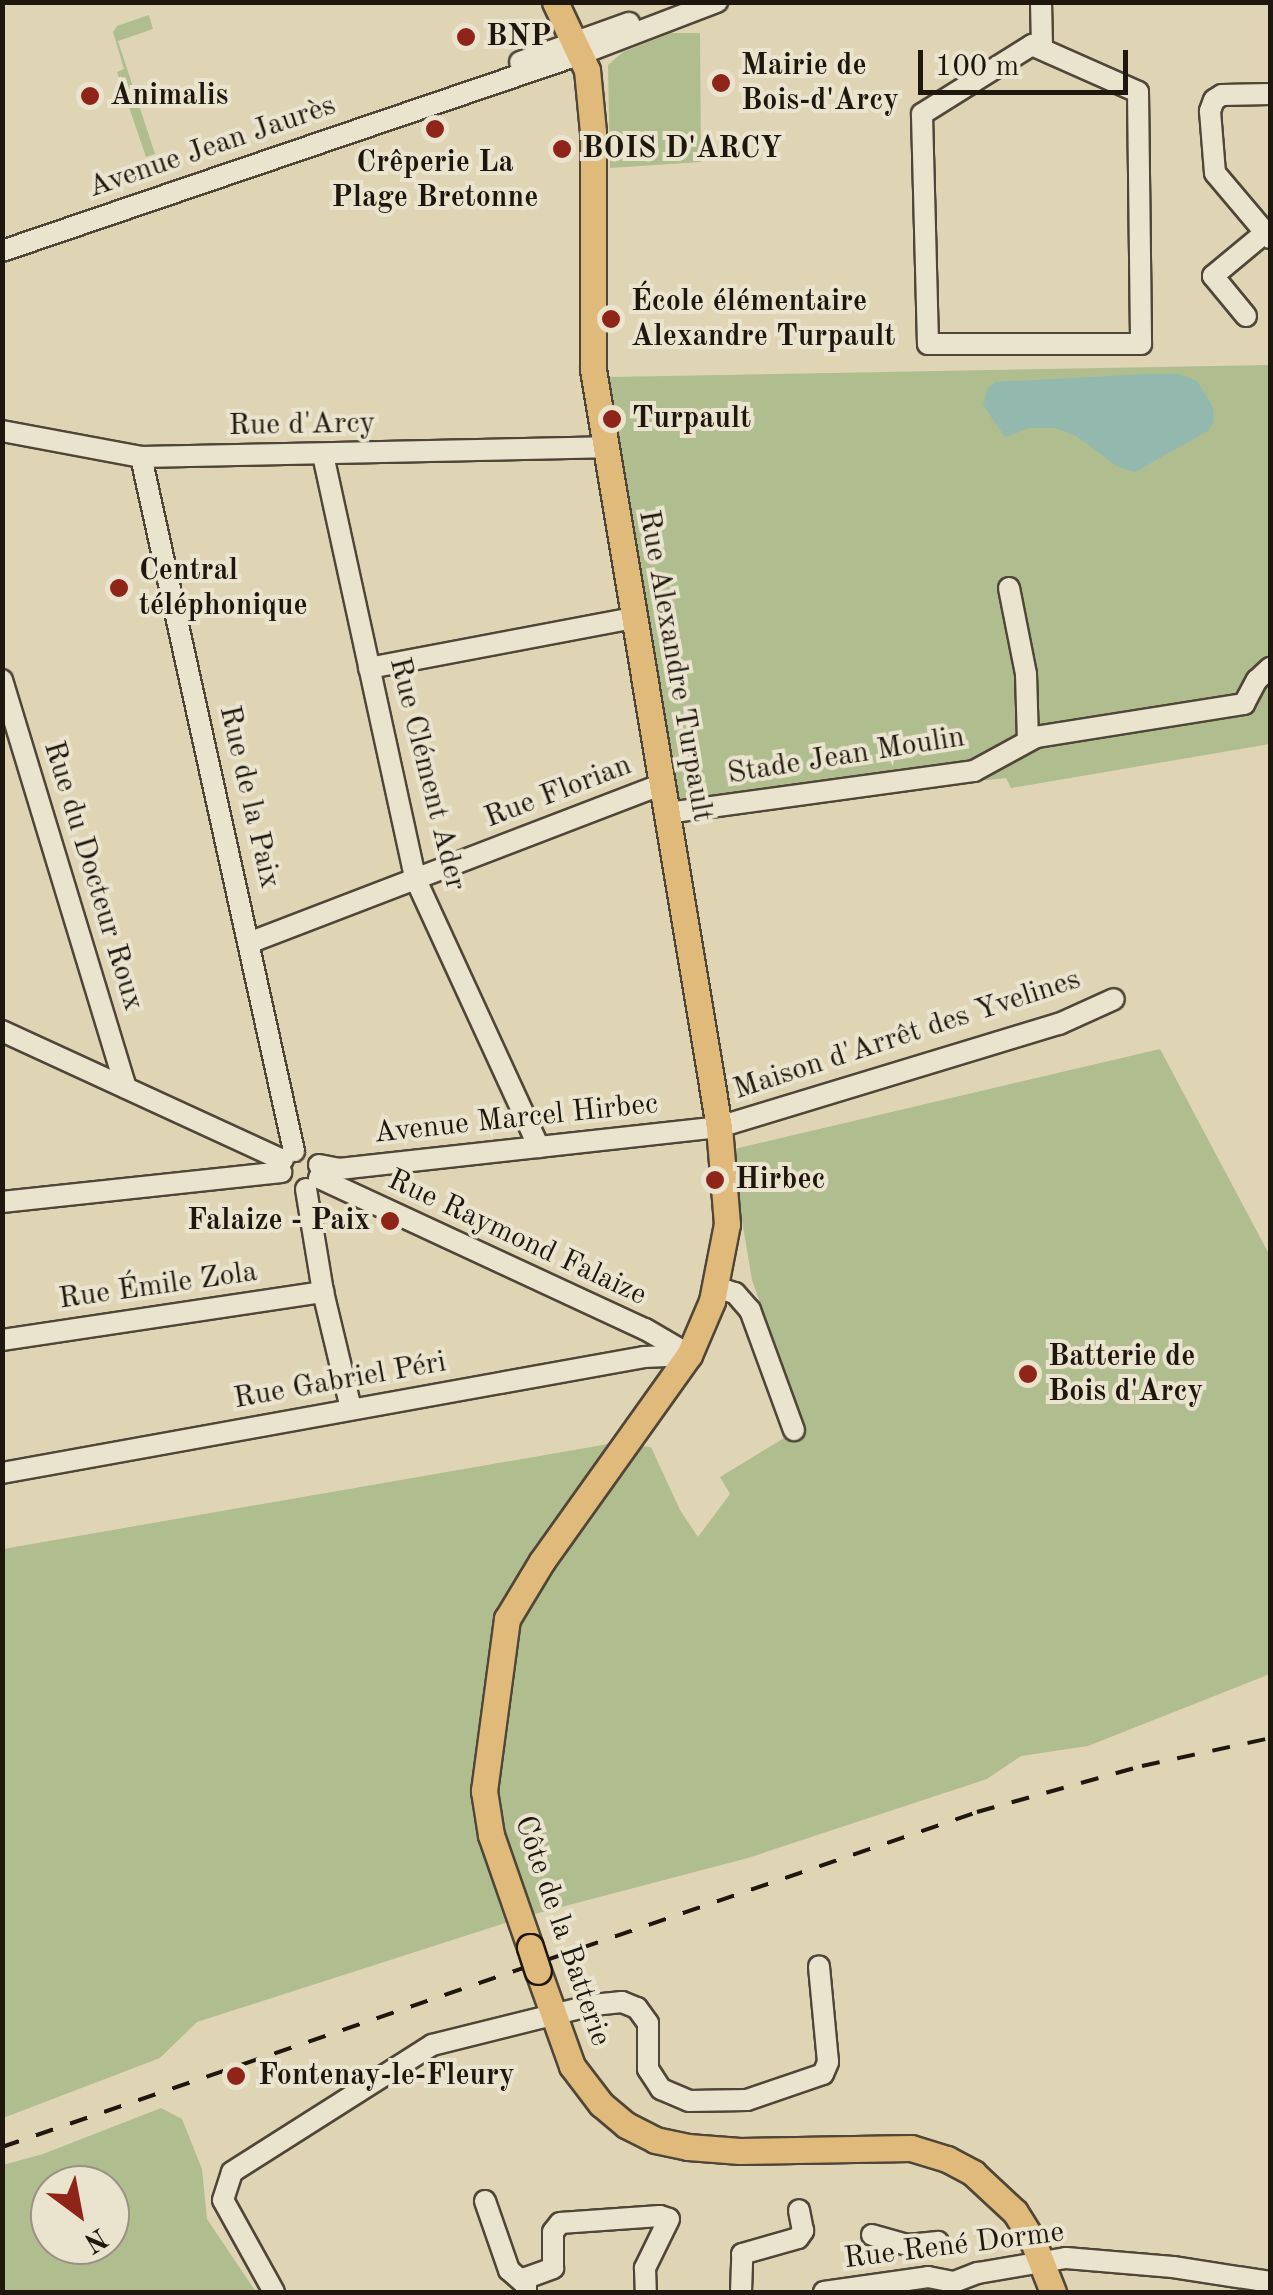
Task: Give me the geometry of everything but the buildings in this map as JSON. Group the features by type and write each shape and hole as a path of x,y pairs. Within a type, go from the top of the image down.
{"main road":[{"name":"Rue Alexandre Turpault","path":"554,2 587,70 593,369 719,1127 727,1224 716,1287 689,1355 665,1389"},
{"name":"Côte de la Batterie","path":"665,1389 542,1562 507,1620 484,1791 491,1835 572,2066 602,2104 626,2125 655,2140 740,2151 911,2148 947,2159 996,2191 1015,2212 1038,2265"},
{"path":"1038,2265 1039,2292"},
{"path":"1038,2265 1053,2292"}],"street":[{"path":"574,48 697,2"},
{"path":"574,48 718,2"},
{"path":"1041,2 1042,46"},
{"path":"1032,45 1042,46 1138,92 1142,344 928,344 922,114 1032,45"},
{"name":"Avenue Jean Jaurès","path":"2,251 441,99 574,48"},
{"path":"1246,316 1213,276 1268,235 1215,172 1210,111 1222,95 1270,94"},
{"name":"Rue d'Arcy","path":"2,430 142,456 605,447"},
{"name":"Rue Clément Ader","path":"323,455 416,880 540,1147"},
{"name":"Rue de la Paix","path":"142,456 251,942 286,1161"},
{"path":"1009,588 1026,674 1028,741"},
{"path":"369,668 633,618"},
{"name":"Stade Jean Moulin","path":"668,813 974,771 1028,741 1244,704 1257,680 1270,668"},
{"name":"Rue du Docteur Roux","path":"2,680 126,1088"},
{"name":"Rue Florian","path":"251,942 662,784"},
{"name":"Maison d'Arrêt des Yvelines","path":"719,1127 1059,1024 1114,998"},
{"path":"2,1031 286,1161"},
{"name":"Avenue Marcel Hirbec","path":"314,1177 339,1169 719,1127"},
{"path":"2,1202 286,1161 307,1151 314,1177 323,1292 351,1409"},
{"path":"286,1161 289,1186 314,1177"},
{"name":"Rue Raymond Falaize","path":"314,1177 645,1329 689,1355"},
{"path":"716,1287 735,1293 750,1310 794,1430"},
{"name":"Rue Émile Zola","path":"2,1340 323,1292"},
{"name":"Rue Gabriel Péri","path":"2,1474 644,1356 689,1355"},
{"path":"274,2292 228,2214 223,2200 226,2182 243,2161 324,2115 432,2044 594,2004 622,2002 637,2008 648,2023 648,2069 661,2089 689,2101 748,2100 824,2074 828,2062 819,1966"},
{"path":"485,2202 509,2270 525,2288 531,2274 554,2268 553,2232 560,2223 660,2216 669,2219 645,2268 646,2292"},
{"path":"741,2292 742,2254 798,2238 803,2232 799,2210"},
{"path":"872,2234 889,2243 938,2242"},
{"path":"915,2244 919,2280"},
{"name":"Rue René Dorme","path":"824,2292 942,2278 953,2288 978,2272 1084,2260 1270,2282"}],"green space":[{"path":"149,15 153,29 118,41 155,154 146,157 117,72 124,69 113,32 117,26"},
{"path":"671,33 700,33 701,162 610,168 608,65 623,52"},
{"path":"1270,365 1270,744 1011,788 1006,778 970,782 968,765 679,804 608,377"},
{"path":"1160,1049 1270,1256 1270,1674 1088,1746 1021,1756 987,1779 748,1858 527,1916 197,2022 160,2058 3,2118 3,1549 614,1443 651,1447 680,1510 698,1537 730,1494 720,1477 804,1426 752,1280 730,1150"},
{"path":"161,2108 182,2119 202,2169 207,2219 256,2292 3,2292 3,2165 43,2154"}],"water":[{"path":"1179,374 1197,381 1213,407 1214,421 1208,431 1135,472 1118,467 1076,436 1055,428 1029,428 1005,437 983,405 988,388 995,382"}],"railway":[{"path":"2,2147 977,1812 1142,1766 1270,1738"}],"place":[{"name":"BNP","path":"466,37"},
{"name":"Mairie de Bois-d'Arcy","path":"721,83"},
{"name":"Animalis","path":"90,96"},
{"name":"Crêperie La Plage Bretonne","path":"435,129"},
{"name":"BOIS D'ARCY","path":"562,149"},
{"name":"École élémentaire Alexandre Turpault","path":"611,319"},
{"name":"Turpault","path":"612,419"},
{"name":"Central téléphonique","path":"119,588"},
{"name":"Hirbec","path":"715,1180"},
{"name":"Falaize - Paix","path":"390,1221"},
{"name":"Batterie de Bois d'Arcy","path":"1028,1374"},
{"name":"Fontenay-le-Fleury","path":"236,2076"}]}
